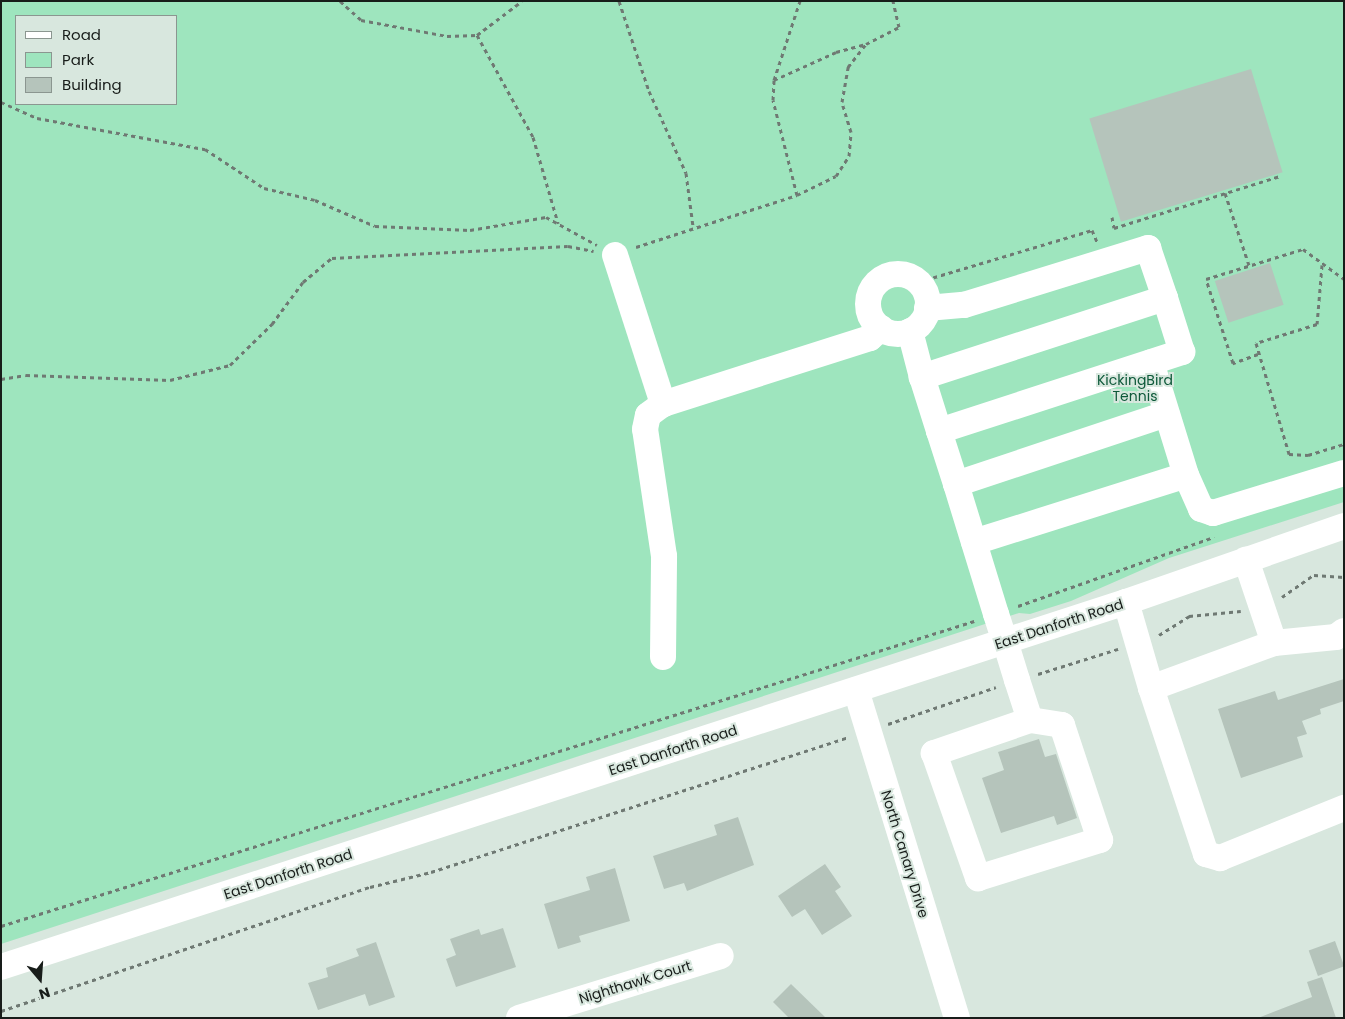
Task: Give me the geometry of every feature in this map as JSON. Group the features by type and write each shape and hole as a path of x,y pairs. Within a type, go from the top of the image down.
{"street":[{"path":"927,308 964,305 1148,248 1182,352 939,431"},
{"path":"615,255 664,404"},
{"path":"891,274 918,282 924,290 927,308 924,318 910,331 900,334 881,328 874,322 868,303 875,284 891,274"},
{"path":"922,376 1165,298"},
{"path":"663,657 664,556 645,429 648,416 664,404 870,338 881,328"},
{"path":"910,331 922,376 1030,720"},
{"path":"1150,362 1186,475 1201,509 1213,513 1344,473"},
{"path":"956,484 1167,414"},
{"path":"974,542 1186,475"},
{"name":"East Danforth Road","path":"1,967 1126,602 1344,526"},
{"path":"1246,560 1258,604 1274,644"},
{"path":"1126,602 1151,688 1206,854 1220,858 1344,808"},
{"path":"1151,688 1274,644 1341,641"},
{"name":"North Canary Drive","path":"856,690 957,1018"},
{"path":"1030,720 1062,725 1100,840 978,878 934,753 1030,720"},
{"name":"Nighthawk Court","path":"520,1018 721,956"}],"path":[{"path":"340,1 361,20 447,36 477,35 522,1"},
{"path":"619,1 649,92 686,173 693,226"},
{"path":"797,195 773,100 774,80 800,1"},
{"path":"774,80 836,52 866,44 899,27 893,1"},
{"path":"477,35 533,137 559,224"},
{"path":"1,379 26,375 170,380 230,365 272,324 303,282 332,258 568,246 615,255 693,226 797,195 836,176 849,156 851,132 842,102 848,67 866,44"},
{"path":"1,102 37,118 205,149 264,188 315,200 375,226 470,230 546,218 615,255"},
{"path":"1112,217 1114,228 1227,191 1280,176"},
{"path":"1227,191 1249,265"},
{"path":"918,282 1092,230 1098,244 1108,242"},
{"path":"1258,354 1233,362 1206,279 1303,249 1322,265 1344,279"},
{"path":"1322,265 1317,324 1256,343 1289,454 1308,455 1344,444"},
{"path":"1,926 996,614 1219,535"},
{"path":"1,1011 370,887 431,872 868,731 1016,680 1139,642 1167,632 1189,616 1220,615 1287,595 1300,581 1314,575 1344,577"}],"green space":[{"name":"KickingBird Tennis","path":"1,1 1344,1 1344,502 1169,558 1071,601 1030,614 1019,613 1,944"}],"building":[{"path":"1251,69 1283,172 1121,222 1089,118"},
{"path":"1270,263 1284,305 1228,323 1215,281"},
{"path":"1344,679 1344,701 1320,709 1321,714 1302,721 1307,734 1297,737 1303,757 1241,778 1218,709 1275,691 1278,700"},
{"path":"1039,739 1045,757 1056,754 1077,818 1057,825 1054,816 1001,833 982,778 1004,770 998,752"},
{"path":"738,817 754,865 687,891 684,883 664,889 653,856 717,835 714,825"},
{"path":"825,864 841,887 835,891 852,916 822,935 805,909 792,917 778,896"},
{"path":"615,868 630,921 579,936 581,942 558,949 544,904 590,890 586,877"},
{"path":"503,928 516,967 456,987 446,959 456,955 450,939 479,929 481,935"},
{"path":"1335,941 1344,966 1318,976 1309,951"},
{"path":"376,942 395,997 369,1006 365,994 318,1010 308,983 328,977 326,968 359,956 356,949"},
{"path":"1322,977 1336,1018 1258,1018 1312,997 1307,982"},
{"path":"791,984 826,1018 789,1018 773,1002"}]}
